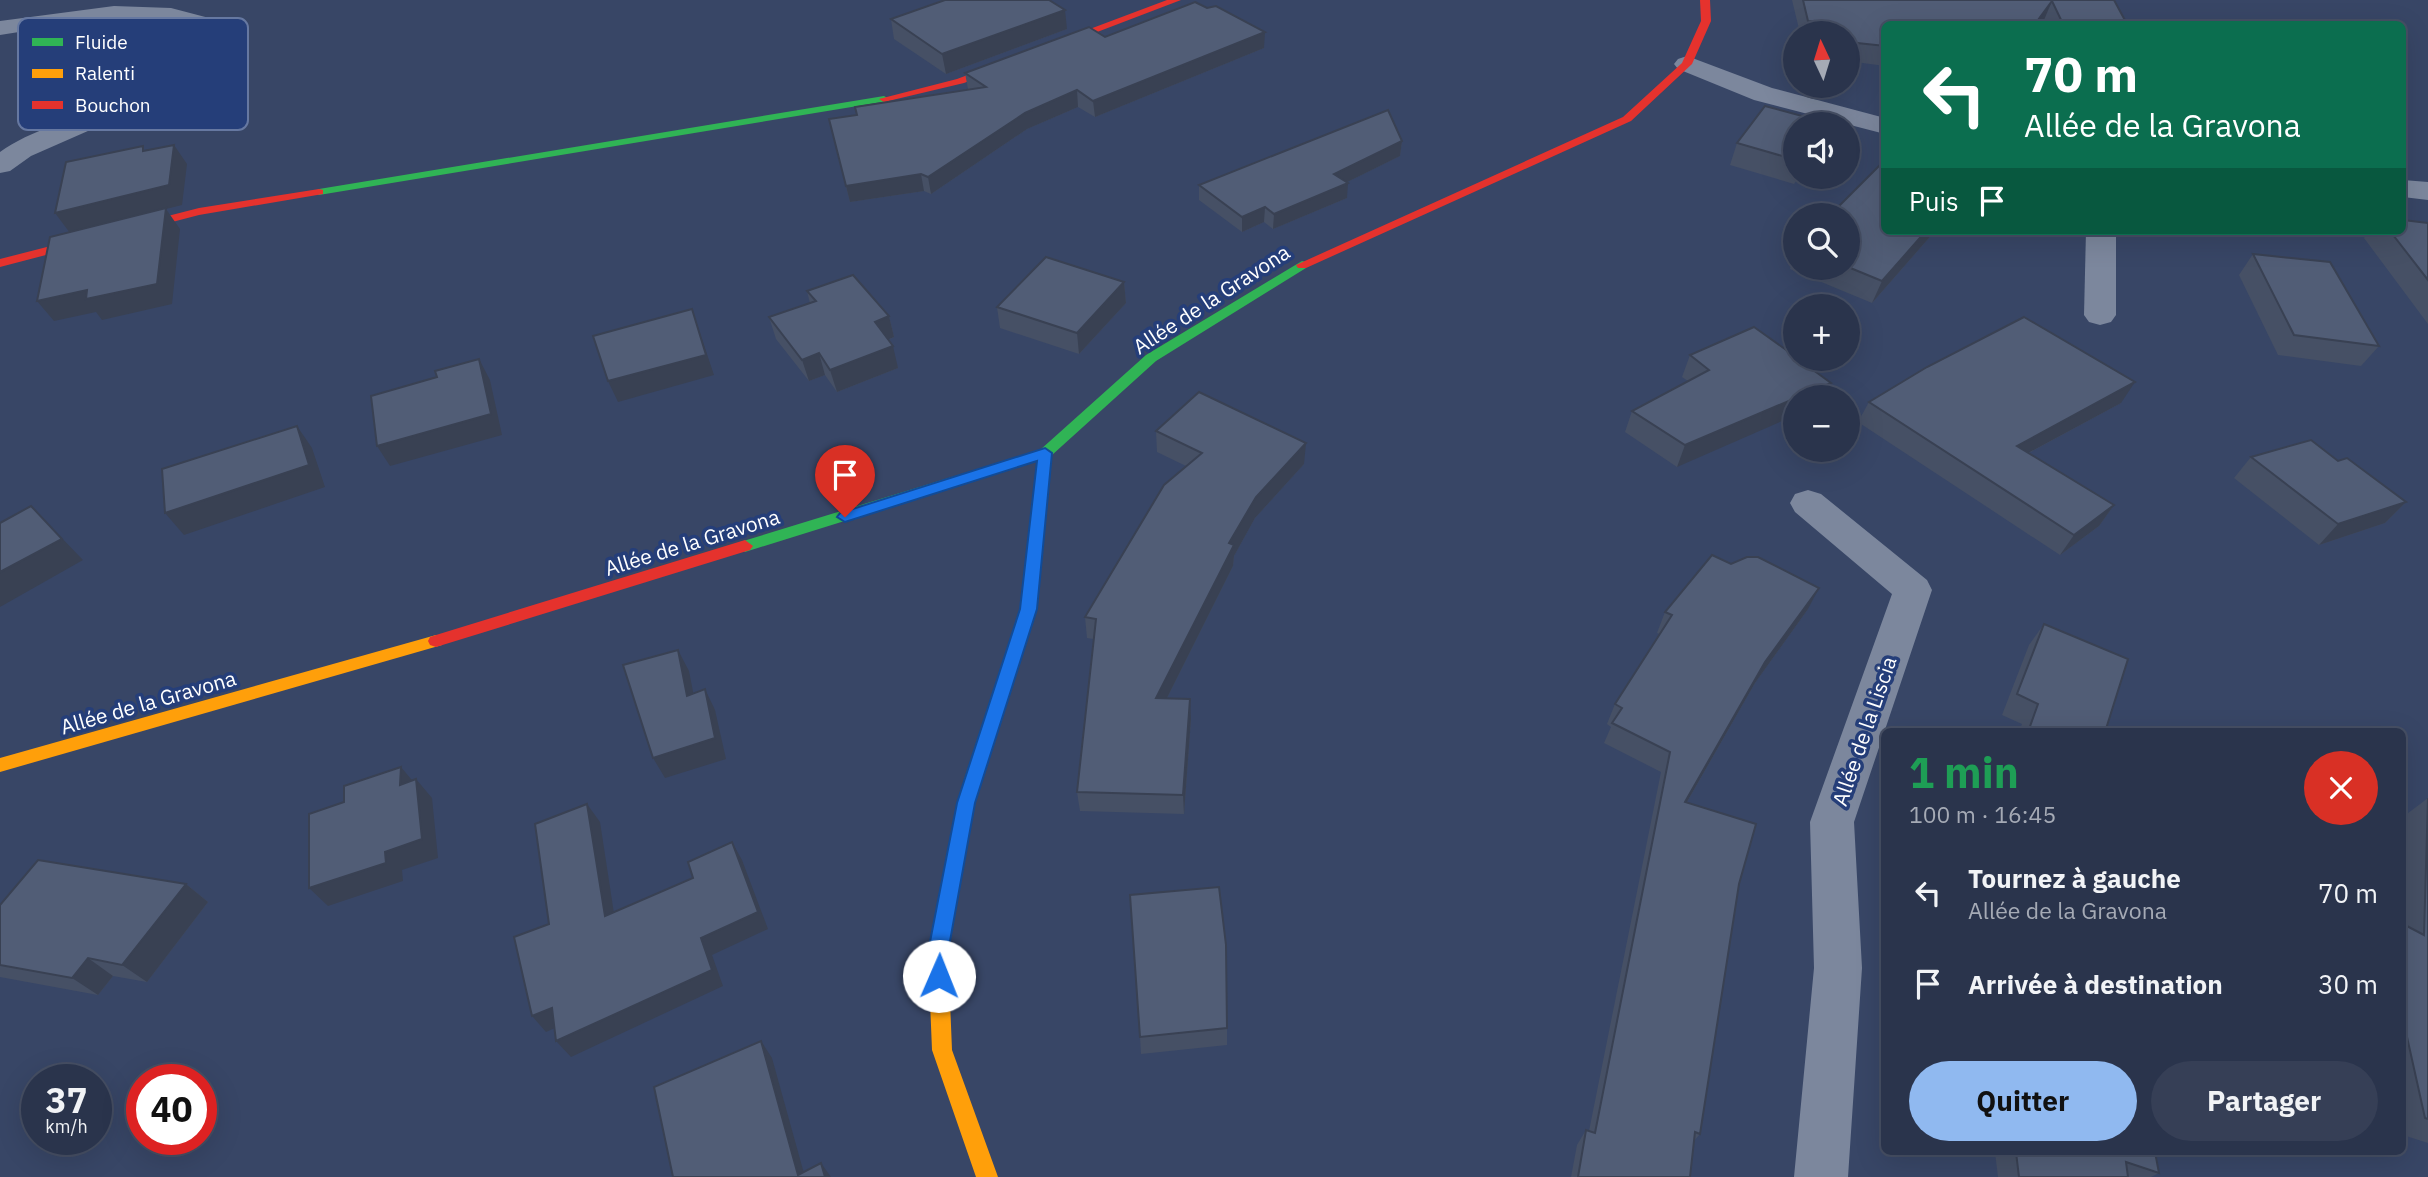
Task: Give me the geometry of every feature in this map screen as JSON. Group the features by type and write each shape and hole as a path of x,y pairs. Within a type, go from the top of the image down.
{"street":[{"path":"0,262 199,212 879,100 960,81 1176,0"},
{"name":"Allée de la Gravona","path":"0,765 368,662 1045,453 1151,358 1297,267 1627,119 1686,64 1706,21 1705,0"},
{"path":"59,18 118,8 163,7 206,18"},
{"path":"0,28 18,25"},
{"path":"1686,64 1763,94 1881,125"},
{"path":"0,165 21,150 67,130"},
{"path":"2406,189 2428,191"},
{"path":"2100,315 2101,235"},
{"path":"987,1177 942,1050 938,952 966,803 1028,609 1045,453"},
{"name":"Allée de la Liscia","path":"1808,503 1913,590 1832,822 1838,968 1821,1177"}],"building":[{"path":"945,0 1049,0 1065,10 942,54 891,19"},
{"path":"1803,0 2114,0 2125,21 2062,21 2052,1 2037,21 1881,21 1881,46 1860,43 1860,21 1808,21"},
{"path":"1195,2 1207,8 1216,6 1265,32 1093,101 1077,90 1025,113 928,177 921,174 846,186 829,119 857,115 855,107 986,87 965,73 1089,27 1105,37"},
{"path":"1765,106 1787,112 1783,112 1783,156 1737,143"},
{"path":"1388,110 1402,141 1334,174 1348,183 1274,214 1265,207 1242,217 1199,185"},
{"path":"174,145 169,185 55,213 66,162 143,146 143,151"},
{"path":"1881,164 1881,235 1922,235 1882,281 1860,272 1860,203 1842,203 1856,189 1860,189 1860,185"},
{"path":"166,208 157,284 86,299 87,290 37,301 50,237"},
{"path":"2406,220 2428,223 2428,280 2393,235 2406,235"},
{"path":"2253,254 2330,262 2379,346 2294,335"},
{"path":"1046,257 1124,282 1077,333 997,307"},
{"path":"853,275 889,316 875,322 893,346 830,370 819,353 802,360 769,317 816,301 807,291"},
{"path":"692,309 706,355 608,381 593,336"},
{"path":"2024,317 2135,382 2017,446 2114,505 2074,535 1869,402 1927,367"},
{"path":"1754,327 1783,348 1783,371 1814,371 1831,383 1783,385 1783,403 1685,445 1632,411 1709,370 1690,355"},
{"path":"479,359 491,414 377,446 371,396 437,377 435,371"},
{"path":"1199,392 1306,443 1256,497 1229,543 1234,545 1156,698 1190,699 1183,795 1077,792 1096,619 1085,617 1164,485 1202,453 1156,431"},
{"path":"297,426 309,465 165,513 162,469"},
{"path":"2311,440 2338,461 2347,458 2406,502 2338,524 2251,457"},
{"path":"31,506 62,539 0,572 0,523"},
{"path":"1712,555 1731,564 1747,557 1758,557 1819,588 1765,662 1685,802 1756,824 1739,884 1700,1134 1695,1132 1690,1177 1578,1177 1586,1130 1595,1133 1670,752 1612,723 1622,708 1615,704 1672,615 1665,612"},
{"path":"2044,624 2128,659 2106,728 2029,728 2038,704 2017,694"},
{"path":"678,650 687,696 705,689 715,738 653,758 623,665"},
{"path":"401,767 400,785 416,779 422,839 385,852 386,863 309,888 309,814 344,802 344,786"},
{"path":"2428,798 2428,1119 2425,1118 2406,1032 2406,926 2424,935"},
{"path":"587,804 605,916 693,878 688,862 732,842 758,912 701,938 712,970 556,1041 552,1008 532,1016 514,937 549,924 535,824"},
{"path":"38,860 186,884 122,965 88,958 72,978 0,965 0,905"},
{"path":"1219,887 1226,945 1227,1028 1140,1037 1130,895"},
{"path":"761,1041 798,1175 821,1163 825,1177 673,1177 654,1087"},
{"path":"2016,1155 2156,1155 2159,1173 2126,1162 2128,1177 2019,1177"}],"traffic: fast":[{"path":"319,192 884,99"},
{"path":"745,546 1045,453 1151,358 1302,265"},
{"path":"973,780 1028,609 1045,453"}],"traffic: slow":[{"path":"0,765 436,641"},
{"path":"973,780 966,803 938,952 942,1050 987,1177"}],"traffic: jam":[{"path":"884,99 960,81 1176,0"},
{"path":"1302,265 1627,119 1687,64 1706,21 1705,0"},
{"path":"0,263 199,212 319,192"},
{"path":"436,641 745,546"}],"route":[{"path":"845,517 1045,453 1028,609 966,803 938,952 939,976"}]}
